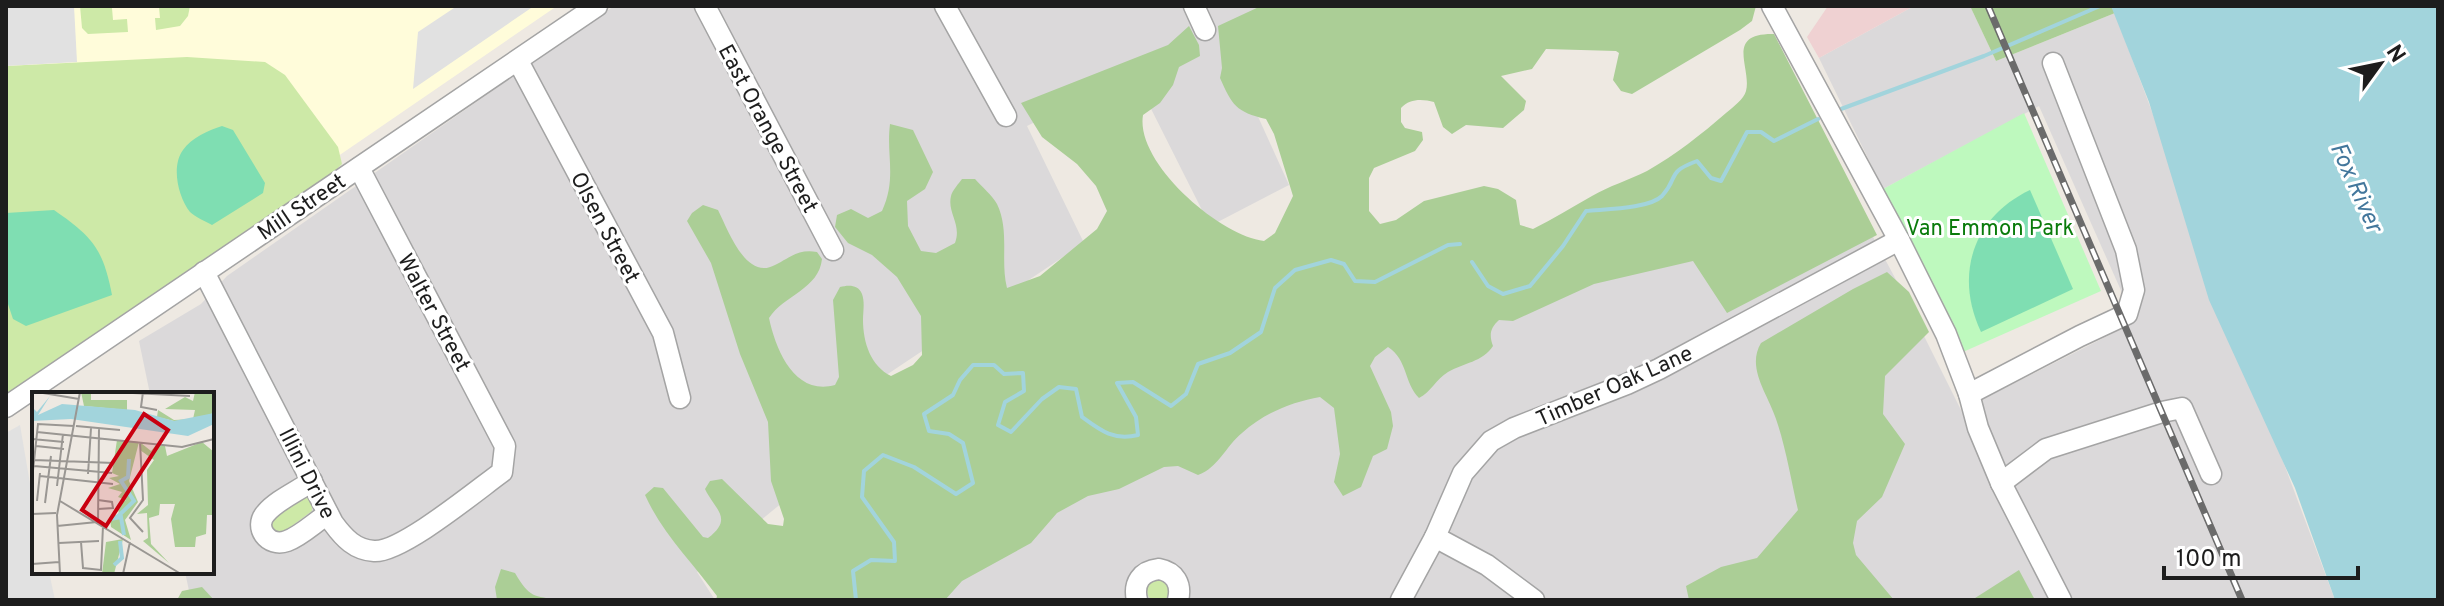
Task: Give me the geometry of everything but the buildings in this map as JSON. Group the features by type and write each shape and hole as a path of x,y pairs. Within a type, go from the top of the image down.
{"street":[{"name":"Mill Street","path":"6,407 597,6"},
{"name":"East Orange Street","path":"705,6 833,250"},
{"path":"945,6 1006,116"},
{"path":"1194,6 1205,30"},
{"path":"1772,6 1899,240 1946,334 1969,394 1978,428 2001,483 2061,600"},
{"name":"Olsen Street","path":"518,61 663,333 680,398"},
{"path":"1969,394 2127,314 2134,290 2126,250 2053,63"},
{"name":"Walter Street","path":"359,168 505,446 505,459"},
{"name":"Timber Oak Lane","path":"1401,600 1435,537 1463,473 1491,441 1514,428 1659,369 1899,240"},
{"name":"Illini Drive","path":"204,272 328,514 352,544 363,549 384,551 403,543 502,472 505,459"},
{"path":"2001,483 2046,449 2182,408 2211,474"},
{"path":"312,481 267,511 260,529 274,542 286,542 328,514"},
{"path":"1435,537 1487,565 1534,600"},
{"path":"1137,600 1135,589 1141,576 1159,569 1175,578 1180,588 1178,600"}],"shaded area":[{"path":"6,6 557,6 6,384"},
{"path":"6,6 74,6 77,62 6,66"},
{"path":"457,6 534,6 413,89 418,32"},
{"path":"614,6 1307,6 1226,46 1289,185 1210,226 1133,73 1027,126 1084,243 795,436 804,485 697,572 715,600 191,600 185,574 214,574 214,392 150,392 139,341 201,304 227,276"},
{"path":"1828,6 1914,6 1819,58 1807,37"},
{"path":"1914,6 1970,6 1996,61 2115,13 2335,600 892,600 1704,161 1786,75 1894,276 1962,412 2135,322 2039,106 1883,189 1819,58"},
{"path":"20,425 32,495 32,574 49,574 55,600 6,600 6,433"}],"green space":[{"path":"80,6 112,8 113,20 127,19 128,32 88,34 82,28"},
{"path":"190,6 188,16 180,26 156,30 155,18 160,18 159,7"},
{"path":"1261,6 1756,6 1752,21 1740,30 1632,94 1621,91 1613,80 1619,53 1616,51 1546,49 1532,69 1501,76 1526,101 1524,110 1503,128 1466,125 1452,134 1443,127 1434,102 1408,102 1401,108 1401,122 1405,128 1422,132 1423,140 1415,151 1374,168 1369,178 1369,211 1380,224 1396,220 1424,201 1484,186 1498,189 1516,200 1520,225 1533,229 1599,192 1647,171 1707,129 1745,94 1744,54 1749,39 1774,34 1877,235 1727,313 1693,261 1594,284 1513,321 1499,320 1492,329 1493,346 1489,351 1448,372 1419,398 1399,358 1388,347 1375,357 1370,366 1391,412 1393,426 1387,449 1373,456 1361,487 1343,496 1334,482 1340,454 1334,408 1320,397 1269,414 1236,438 1211,467 1198,475 1178,466 1164,467 1119,489 1088,496 1057,513 1031,543 962,581 945,600 716,600 717,596 669,535 645,495 654,487 663,488 703,537 708,538 716,531 721,519 705,489 710,481 722,479 768,524 783,526 784,519 771,481 768,422 740,354 711,263 687,221 692,213 703,205 718,210 739,251 755,266 765,268 805,252 817,252 822,259 815,278 769,318 782,357 798,377 821,387 835,385 839,377 833,300 840,287 849,286 858,288 862,294 863,329 873,360 891,376 913,365 922,355 921,316 897,277 872,255 848,243 835,227 837,215 851,209 868,218 882,211 889,188 890,124 913,130 933,172 925,189 907,201 908,226 921,251 936,253 955,243 957,230 951,196 962,179 975,179 995,201 1001,214 1007,288 1040,276 1097,229 1107,211 1096,186 1077,164 1042,137 1021,103 1168,45 1189,26 1199,45 1200,56 1179,67 1173,85 1160,103 1143,115 1144,134 1152,154 1166,175 1204,212 1225,226 1264,241 1275,233 1293,196 1274,134 1266,119 1236,106 1220,78 1218,26"},
{"path":"1970,6 2111,6 2115,13 1996,61"},
{"path":"187,57 265,62 285,75 338,147 342,164 332,174 6,398 6,66"},
{"name":"Van Emmon Park","path":"2024,113 2101,291 1963,352 1942,302 1883,189"},
{"path":"222,126 233,130 265,183 263,193 212,225 192,214 186,206 179,190 177,164 183,150 191,142"},
{"path":"2030,190 2073,289 1981,332 1969,290 1974,250 1994,216"},
{"path":"54,210 94,245 105,266 112,295 26,326 13,319 6,298 6,213"},
{"path":"1887,272 1909,292 1929,332 1885,376 1883,414 1905,444 1882,497 1857,521 1853,543 1856,555 1894,600 1689,600 1686,586 1721,567 1757,558 1798,510 1780,430 1757,371 1757,352 1761,343"},
{"path":"307,498 312,500 312,511 281,534 275,534 269,524 271,520"},
{"path":"501,569 515,573 533,594 560,600 497,600 495,587"},
{"path":"2019,570 2035,600 1972,600"},
{"path":"1158,580 1169,591 1158,602 1147,591"},
{"path":"202,587 214,600 177,600 182,591"}],"water":[{"name":"Fox River","path":"2111,6 2438,6 2438,600 2335,600 2295,488 2209,300 2149,102"}],"waterway":[{"path":"1841,109 1984,56 2100,6"},
{"path":"1472,262 1488,286 1503,294 1530,286 1563,246 1586,211 1637,206 1656,200 1677,172 1697,161 1711,178 1721,181 1747,132 1761,132 1774,141 1818,119"},
{"path":"856,600 853,571 871,560 895,561 894,542 862,497 864,471 883,455 914,467 956,494 973,483 963,443 949,434 929,431 924,414 953,395 960,380 973,365 994,365 1004,374 1023,373 1024,391 1005,402 998,425 1011,432 1042,399 1059,387 1076,389 1082,417 1102,430 1122,437 1138,435 1136,417 1117,383 1133,382 1171,406 1186,394 1198,364 1230,353 1261,332 1275,288 1295,270 1331,260 1344,264 1355,281 1375,282 1448,245 1460,244"}],"railway":[{"path":"1988,6 2242,600"}]}
